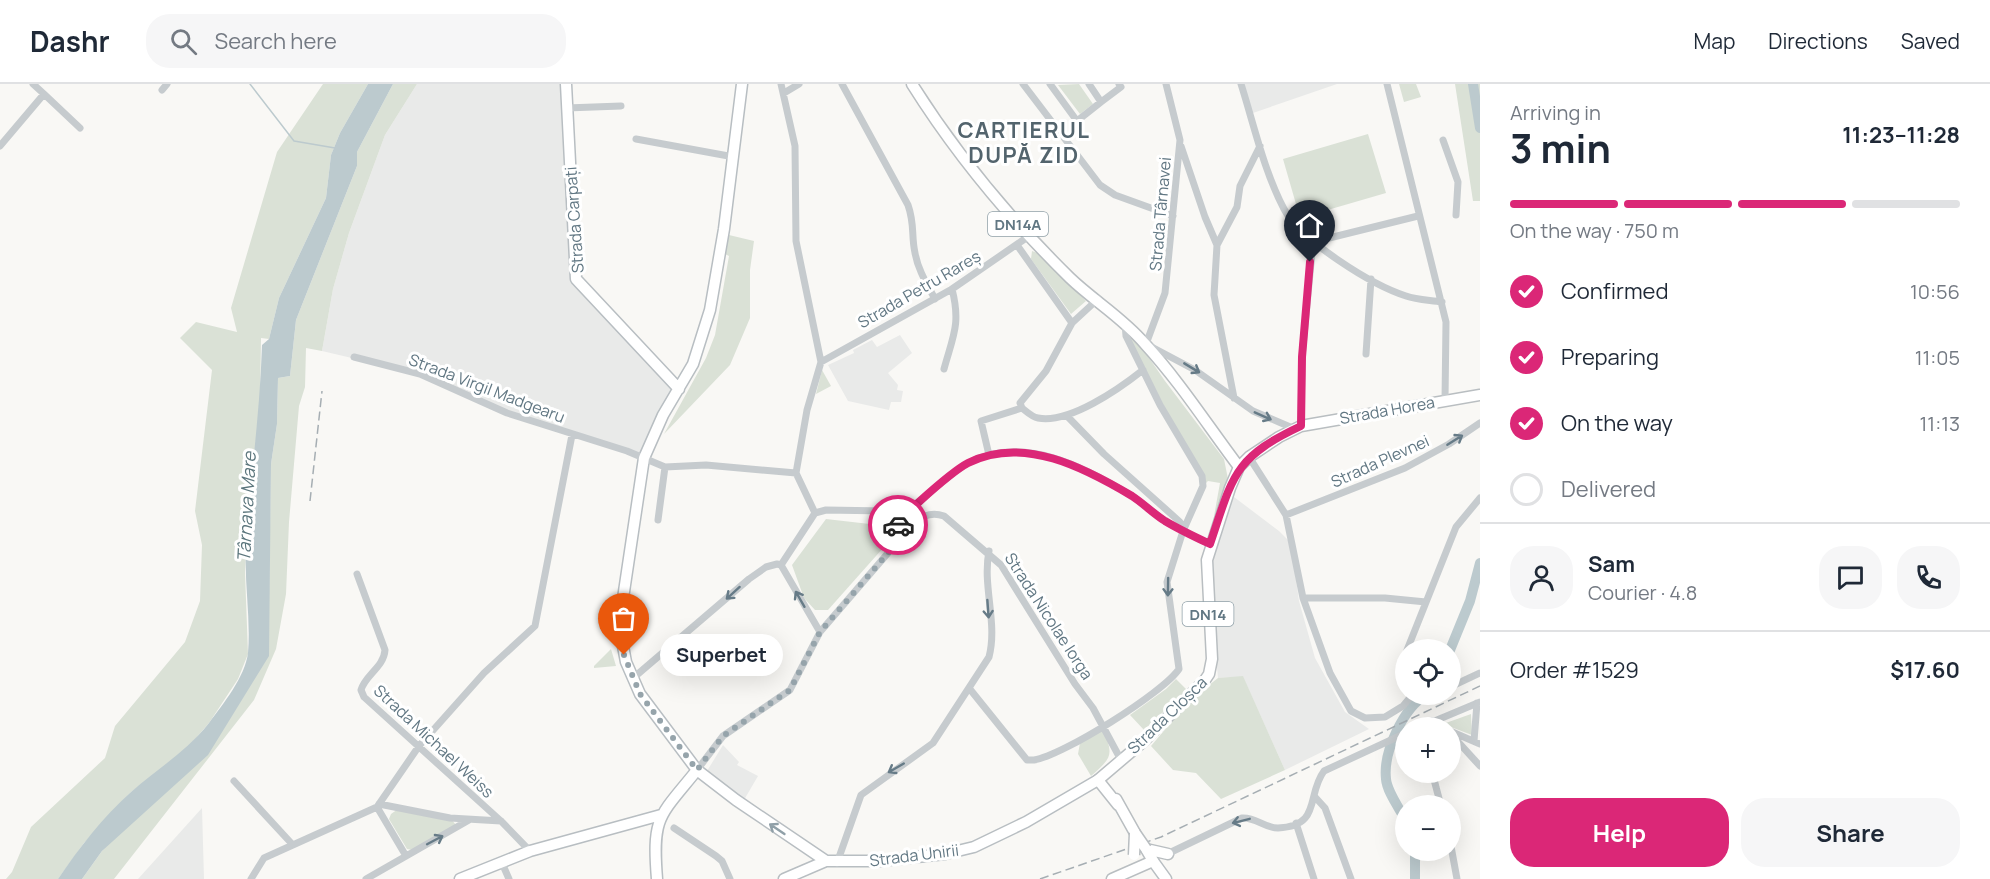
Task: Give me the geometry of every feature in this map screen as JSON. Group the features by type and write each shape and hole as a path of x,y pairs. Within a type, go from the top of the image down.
{"main road":[{"name":"Strada Carpați","path":"566,84 576,279 679,389"},
{"path":"742,84 734,157 710,310 697,356 663,415 644,458 620,616 624,655 632,679 649,708 697,770 736,800 826,861"},
{"name":"DN14A","path":"912,84 944,132 1029,236 1078,285 1098,299 1146,344 1239,467"},
{"name":"Strada Horea","path":"1298,427 1480,395"},
{"name":"Strada Cloșca","path":"1103,781 1121,760 1145,740 1209,674 1212,659 1206,578 1210,544 1239,467 1249,457 1298,427"},
{"path":"1145,740 1117,774 1103,781 1166,879"},
{"path":"657,879 654,840 661,815 697,770"},
{"name":"Strada Unirii","path":"826,861 837,863 900,859 964,850 996,837 1103,781"},
{"path":"460,879 531,851 661,815"},
{"path":"620,827 642,829 654,840"},
{"path":"1125,873 1134,855 1135,833"},
{"path":"1146,849 1168,854"},
{"path":"783,879 826,861"},
{"path":"1112,879 1153,861"}],"street":[{"path":"33,84 80,128"},
{"path":"162,90 167,84"},
{"path":"776,84 784,93"},
{"path":"781,84 795,146 796,241 821,362 807,410 796,472 815,513"},
{"path":"784,93 799,84"},
{"path":"842,84 908,205 914,223 914,250 918,265 934,298"},
{"path":"1023,84 1100,185 1114,195 1173,216"},
{"path":"1050,84 1077,121 1121,87 1119,84"},
{"path":"1089,84 1101,102"},
{"name":"Strada Târnavei","path":"1146,344 1165,293 1180,140 1166,84"},
{"path":"1241,84 1260,146 1284,210 1312,242 1371,279 1407,296 1442,302"},
{"path":"1387,84 1446,322 1445,400"},
{"path":"0,146 44,94"},
{"path":"566,108 621,106"},
{"path":"636,139 734,157"},
{"path":"1180,140 1217,245"},
{"path":"1443,140 1458,182 1456,215"},
{"path":"1234,398 1214,295 1217,245 1237,207 1240,186 1260,146"},
{"path":"1312,242 1418,216"},
{"path":"1209,227 1223,231"},
{"name":"Strada Petru Rareș","path":"821,362 952,289 1029,236"},
{"path":"1146,344 1195,370 1253,411 1298,427 1312,242"},
{"path":"1017,245 1072,323"},
{"path":"1366,354 1371,279"},
{"path":"944,369 952,349 957,321 952,289"},
{"path":"1098,299 1072,323 1046,371 1023,397 1020,403 1022,408 1037,418 1067,416 1124,385 1143,370"},
{"path":"1125,323 1126,336 1160,405 1202,476 1203,486 1181,530"},
{"name":"Strada Virgil Madgearu","path":"354,357 420,374 507,413 665,467"},
{"path":"989,455 981,421 1022,408"},
{"path":"969,688 1027,760 1041,759 1056,753 1103,725 1161,687 1179,669 1167,590 1169,575 1179,549 1180,522 1097,447 1067,416"},
{"name":"Strada Plevnei","path":"1286,515 1405,468 1449,444 1480,423"},
{"path":"251,879 264,858 378,805 419,746 484,673 535,626 572,435"},
{"path":"897,521 967,464 989,455 1034,454 1066,463 1109,483 1181,530 1210,544"},
{"path":"1249,457 1286,515 1303,598 1330,673 1351,711 1365,718 1385,717 1404,705"},
{"path":"658,520 665,467 705,465 796,472"},
{"path":"1411,639 1456,527 1480,498"},
{"path":"781,565 815,513 826,510 886,510 897,521 900,534"},
{"name":"Strada Nicolae Iorga","path":"697,770 723,736 790,690 820,632 894,546 900,534 927,513 944,516 1001,564 1103,725 1121,760"},
{"path":"837,863 859,798 868,787 933,743 969,688 990,650 985,571 988,551"},
{"path":"632,679 749,579 766,567 781,565"},
{"path":"781,565 820,632"},
{"name":"Strada Michael Weiss","path":"357,574 385,650 384,658 361,690 364,697 502,821 531,851"},
{"path":"1303,598 1385,598 1426,602"},
{"path":"1461,682 1480,673"},
{"path":"1444,717 1478,702 1477,742 1461,736"},
{"path":"1153,861 1242,818 1253,819 1269,827 1296,823 1309,814 1321,776 1328,769 1395,738"},
{"path":"1461,744 1480,765"},
{"path":"234,781 292,844"},
{"path":"1315,796 1325,808 1351,879"},
{"path":"378,805 469,820 502,821"},
{"path":"378,805 406,856"},
{"path":"366,879 469,820"},
{"path":"1296,823 1314,879"},
{"path":"674,828 722,861 730,879"},
{"path":"1454,861 1457,879"},
{"path":"502,863 509,879"}],"shaded area":[{"path":"323,84 368,84 340,133 331,155 326,198 279,298 269,339 261,338 260,408 249,498 245,572 248,654 238,679 209,723 183,753 131,792 84,843 58,879 6,879 12,872 31,827 105,758 115,726 185,642 200,601 202,545 195,511 212,370 180,338 196,322 237,332 231,308 277,152"},
{"path":"368,84 393,84 357,152 357,166 296,320 290,376 278,378 277,424 271,464 269,656 208,755 102,851 82,879 58,879 101,822 131,792 200,734 227,699 243,671 248,653 249,627 246,548 262,345 269,339 279,298 326,198 331,155 340,133"},
{"path":"393,84 417,84 385,135 349,233 333,289 322,351 306,348 305,387 299,406 289,522 286,594 276,649 254,700 114,879 82,879 102,851 268,656 271,464 277,424 278,378 290,376 296,320 357,166 357,152"},
{"path":"417,84 560,84 576,279 679,389 644,458 528,420 420,374 322,351 333,289 349,233 385,135"},
{"path":"1079,84 1093,104 1080,114 1058,85"},
{"path":"1239,84 1337,84 1250,114"},
{"path":"1399,84 1416,84 1421,97 1404,102"},
{"path":"1455,84 1480,84 1480,201 1473,201"},
{"path":"1368,134 1386,193 1300,218 1283,159"},
{"path":"729,235 754,241 750,270 750,318 730,365 664,434 706,358 715,335 729,256 725,254"},
{"path":"1032,251 1040,254 1086,301 1071,314 1031,259"},
{"path":"1125,323 1224,459 1228,479 1214,516 1220,483 1208,481 1203,486 1202,476 1126,336"},
{"path":"900,335 912,353 888,373 898,385 897,390 903,391 901,402 891,402 889,410 848,401 828,365 854,353 853,350 872,340 877,347"},
{"path":"822,370 831,386 816,394"},
{"path":"1234,497 1279,531 1291,543 1299,601 1315,658 1345,712 1369,729 1285,770 1243,677 1218,678 1209,579 1214,543"},
{"path":"826,519 887,526 892,538 828,610 815,610 804,598 792,565"},
{"path":"611,649 616,666 594,668 594,666"},
{"path":"1243,676 1285,770 1221,799 1196,773 1173,770 1151,746 1189,701 1218,678"},
{"path":"1176,679 1187,690 1144,730 1130,715"},
{"path":"1471,714 1472,735 1461,731 1461,718"},
{"path":"1102,727 1109,754 1104,764 1091,776 1078,754 1080,743"},
{"path":"723,745 739,762 737,765 758,776 744,800 707,771"},
{"path":"202,808 204,879 138,879"},
{"path":"398,809 450,818 456,825 413,850 407,849 389,819 391,814"}],"waterway":[{"path":"250,84 294,141 335,148"},
{"path":"1473,84 1480,128"},
{"path":"1454,639 1470,601 1480,563"},
{"path":"1395,802 1386,779 1388,756 1396,732 1414,705"},
{"path":"1415,861 1415,879"}],"railway":[{"path":"310,501 322,391"},
{"path":"1040,879 1161,837 1480,686"}],"way so far":[{"path":"624,655 640,694 697,770 723,736 775,703 790,690 811,654 820,632 898,540 900,534 898,525"}],"place":[{"name":"Superbet","path":"624,655"}],"district":[{"name":"CARTIERUL DUPĂ ZID","path":"1024,142"}],"route":[{"path":"898,525 897,521 967,464 989,455 1020,452 1046,456 1088,472 1133,497 1164,520 1210,544 1239,467 1263,446 1301,426 1299,410 1310,262"}],"water label":[{"name":"Târnava Mare","path":"246,507"}]}
